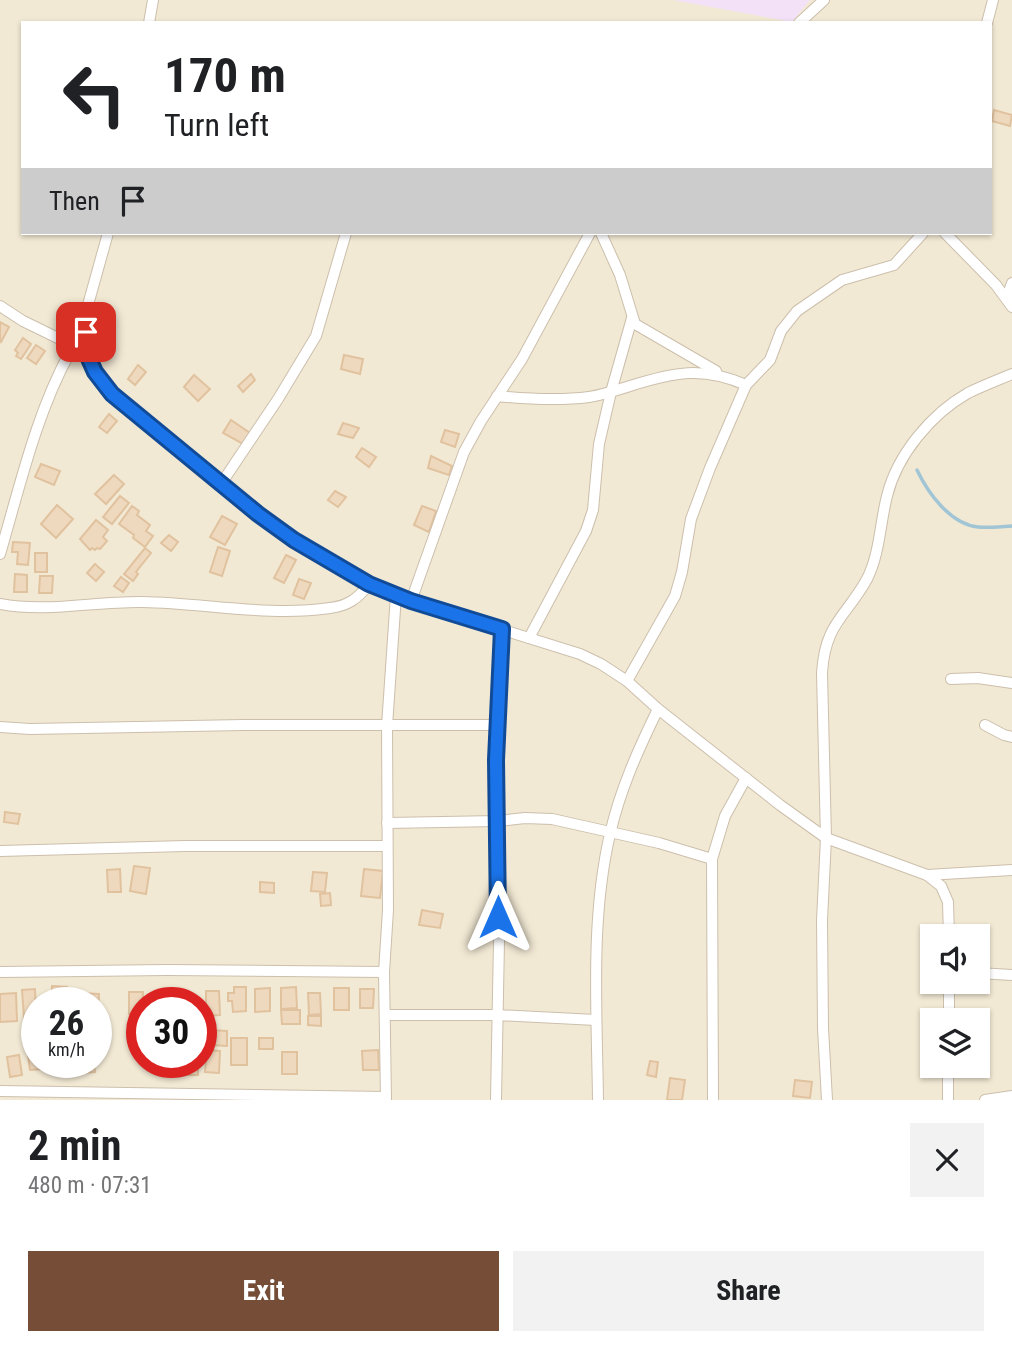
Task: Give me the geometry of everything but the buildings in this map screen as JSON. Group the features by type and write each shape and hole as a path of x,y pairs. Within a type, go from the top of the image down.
{"street":[{"path":"149,21 153,0"},
{"path":"801,21 824,0"},
{"path":"988,21 993,0"},
{"path":"81,330 107,235"},
{"path":"221,484 278,400 316,336 345,235"},
{"path":"411,601 464,453 522,359 589,235"},
{"path":"602,235 620,275 632,318 639,328 746,385"},
{"path":"627,681 675,596 691,519 746,385 770,360 781,331 797,311 842,280 894,265 921,235"},
{"path":"947,235 1009,302"},
{"path":"1009,302 1012,283"},
{"path":"0,306 68,347 75,355 90,348 90,337 81,330 70,332 68,347 44,412 0,554"},
{"path":"529,638 586,531 593,510 599,444 632,318"},
{"path":"86,352 95,372 112,394 294,540 369,584 396,595 580,654 601,664 627,681 658,709 826,838 927,874 941,886 948,902 949,924"},
{"path":"497,396 527,399 590,397 664,376 707,372 725,376"},
{"path":"827,1100 822,920 826,838 821,673 823,655 829,636 867,579 890,484 905,453 933,420 950,405 968,393 1012,374"},
{"path":"0,604 38,608 140,602 308,610 331,608 354,601 369,584"},
{"path":"0,1091 386,1098 384,972 388,910 387,726 396,595"},
{"path":"496,1100 499,941 497,725 502,629"},
{"path":"950,679 978,678 1012,683"},
{"path":"598,1100 596,1020 599,914 610,833 630,766 658,709"},
{"path":"0,727 30,729 243,725 497,725"},
{"path":"985,725 1012,737"},
{"path":"713,1100 712,859 718,835 746,778"},
{"path":"387,823 552,819 659,843 712,859"},
{"path":"0,851 185,846 387,846"},
{"path":"927,874 1012,870"},
{"path":"0,972 384,972"},
{"path":"990,974 1012,975"},
{"path":"385,1015 496,1015 596,1020"},
{"path":"948,1078 948,1100"},
{"path":"985,1100 1012,1096"}],"shaded area":[{"path":"0,0 1012,0 1012,1100 0,1100"},
{"path":"673,0 810,0 793,21"}],"waterway":[{"path":"917,470 941,506 958,520 978,527 1012,526"}],"route":[{"path":"86,332 91,342 86,352 95,372 126,408 294,540 369,584 411,601 502,629 496,760 498,917"}]}
